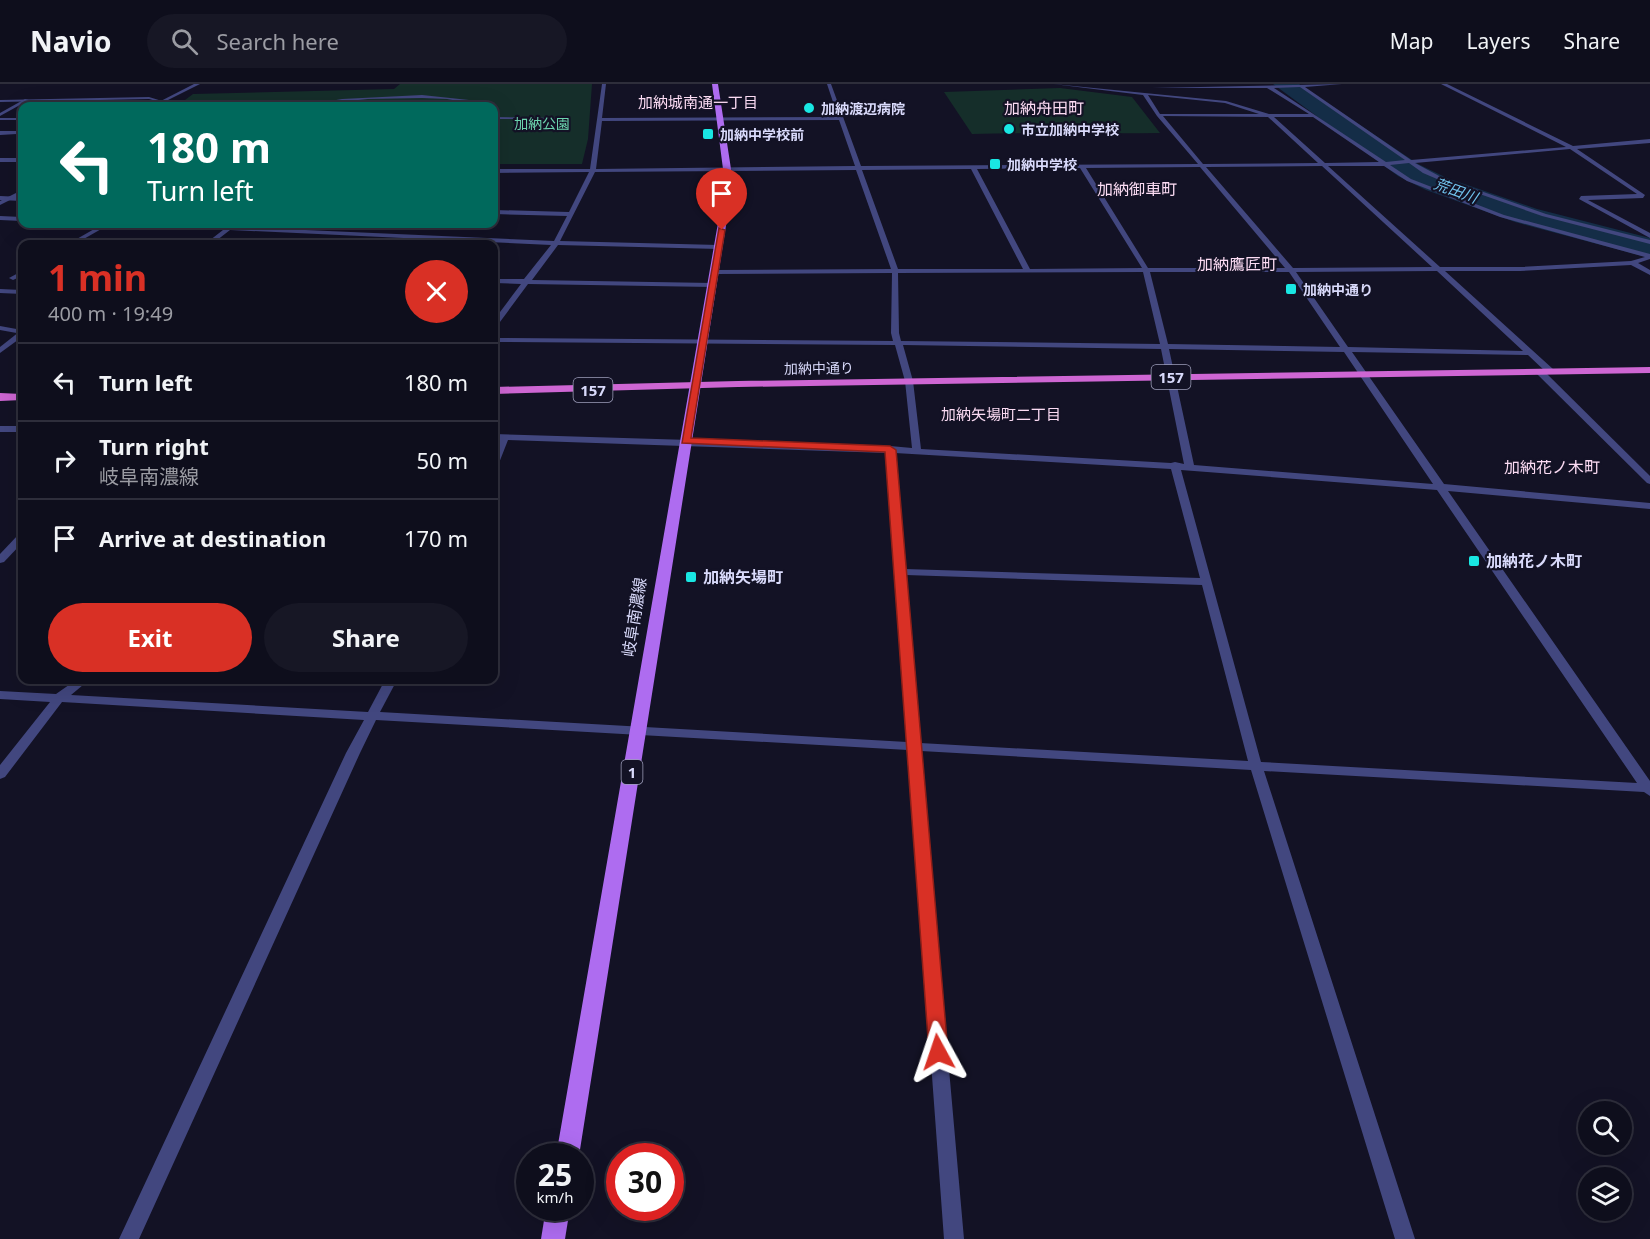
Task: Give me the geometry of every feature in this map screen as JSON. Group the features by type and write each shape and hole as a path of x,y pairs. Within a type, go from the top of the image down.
{"highway":[{"name":"加納中通り","path":"498,391 909,381 1650,370"},
{"path":"0,397 18,397"}],"main road":[{"name":"岐阜南濃線","path":"569,1143 639,732 693,387 713,285 727,194 727,169 715,84"},
{"path":"553,1239 556,1221"}],"street":[{"path":"0,101 149,98 160,101 177,97 198,84"},
{"path":"498,319 556,243 593,170 604,84"},
{"path":"829,84 895,271 895,333 909,381 917,451"},
{"path":"1055,84 1226,102 1270,116 1528,353 1650,481"},
{"path":"1144,93 1146,89 1154,87 1268,87 1340,84"},
{"path":"1443,84 1574,148 1646,196"},
{"path":"1301,86 1409,163 1439,178 1500,201 1650,242"},
{"path":"1268,87 1409,180 1497,214 1650,257"},
{"path":"1144,93 1159,115 1291,270 1649,789"},
{"path":"334,102 443,98 472,102"},
{"path":"0,117 18,106"},
{"path":"1159,115 1313,116"},
{"path":"0,117 18,119"},
{"path":"498,118 561,119"},
{"path":"599,120 841,118"},
{"path":"0,133 18,131"},
{"path":"498,171 1385,164 1650,141"},
{"path":"0,160 18,160"},
{"path":"1082,166 1146,270 1189,466"},
{"path":"973,167 1028,271"},
{"path":"0,203 18,194"},
{"path":"1646,196 1581,198 1650,236"},
{"path":"0,198 18,199"},
{"path":"498,212 571,214"},
{"path":"0,218 18,219"},
{"path":"78,240 100,228"},
{"path":"213,240 228,228 490,240"},
{"path":"498,240 719,247"},
{"path":"715,272 1520,269 1632,263 1650,257"},
{"path":"1632,263 1650,273"},
{"path":"14,278 18,276"},
{"path":"498,282 713,285"},
{"path":"0,291 18,292"},
{"path":"0,327 18,332"},
{"path":"0,351 18,336"},
{"path":"498,340 702,340 1528,353"},
{"path":"0,429 18,429"},
{"path":"498,437 685,441 1175,465 1443,488 1573,496 1650,506"},
{"path":"498,453 504,438"},
{"path":"890,450 954,1239"},
{"path":"1175,465 1256,766 1405,1239"},
{"path":"0,560 18,541"},
{"path":"899,572 1207,582"},
{"path":"0,774 60,698 78,684"},
{"path":"129,1239 352,753 389,684"},
{"path":"0,695 1649,789"}],"green space":[{"name":"加納公園","path":"400,84 592,84 588,139 582,164 498,164 498,102 182,102 193,94 394,89"},
{"path":"1060,88 1132,97 1160,133 972,134 944,92"}],"waterway":[{"name":"荒田川","path":"1284,84 1408,170 1437,184 1526,216 1650,248"}],"place":[{"name":"加納渡辺病院","path":"809,108"},
{"name":"市立加納中学校","path":"1009,129"},
{"name":"加納中学校前","path":"708,134"},
{"name":"加納中学校","path":"995,164"},
{"name":"加納中通り","path":"1291,289"},
{"name":"加納花ノ木町","path":"1474,561"},
{"name":"加納矢場町","path":"691,577"}],"district":[{"name":"加納城南通一丁目","path":"698,102"},
{"name":"加納舟田町","path":"1044,108"},
{"name":"加納御車町","path":"1137,189"},
{"name":"加納鷹匠町","path":"1237,264"},
{"name":"加納矢場町二丁目","path":"1001,414"},
{"name":"加納花ノ木町","path":"1552,467"}],"route":[{"path":"722,230 688,413 685,441 890,450 938,1052"}]}
